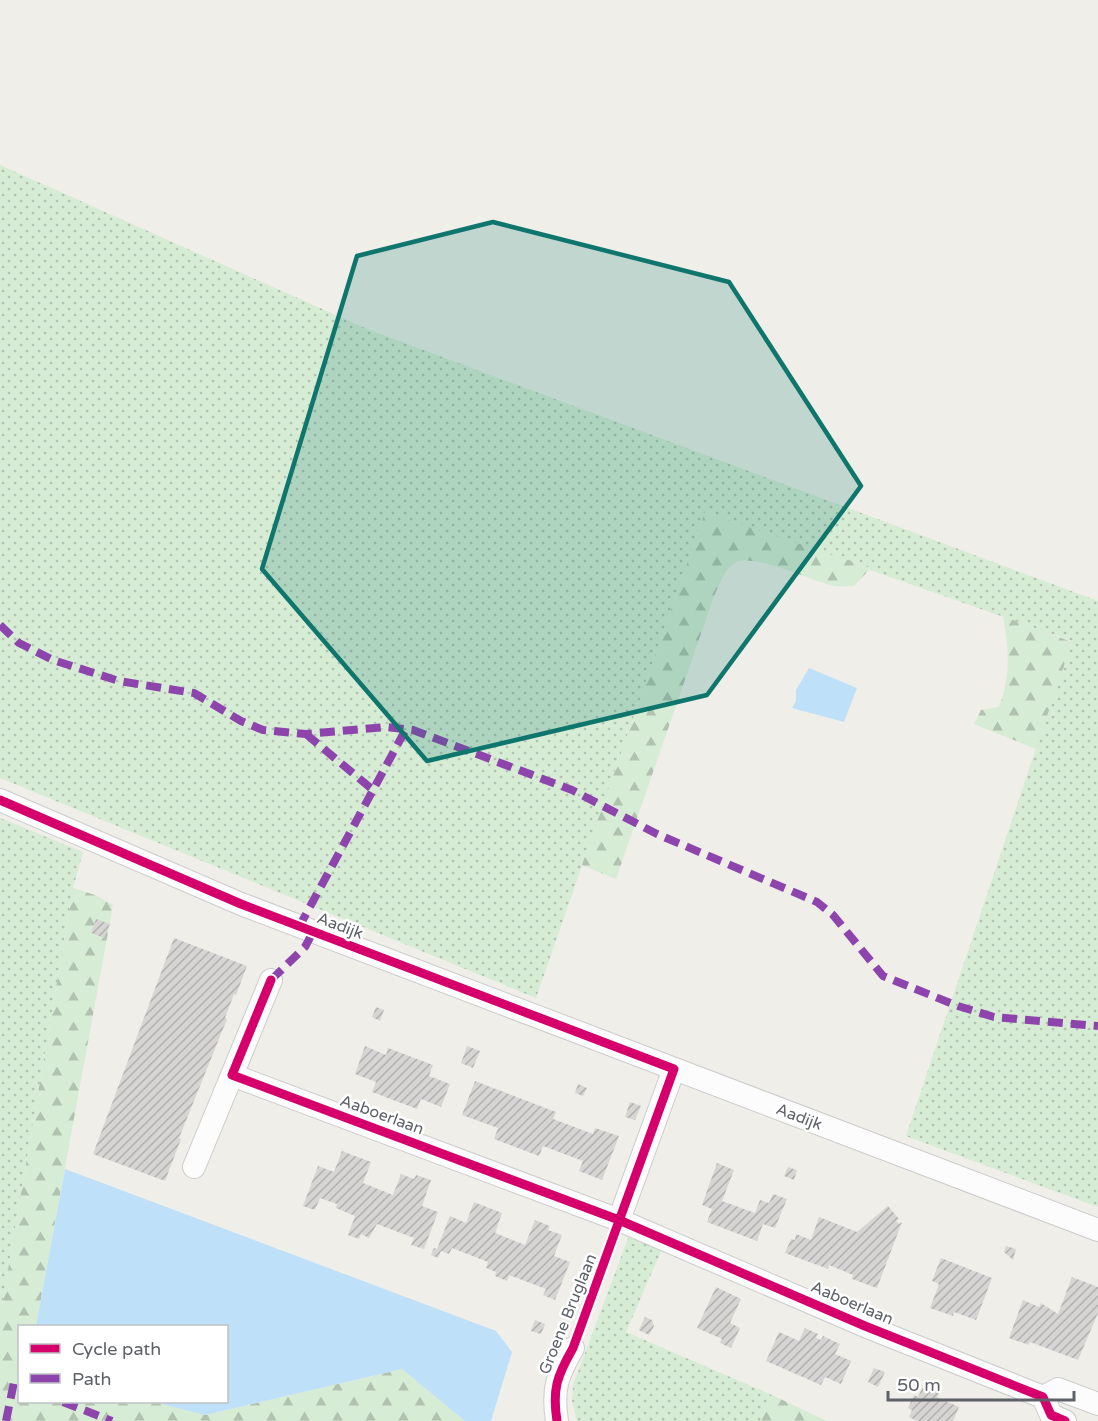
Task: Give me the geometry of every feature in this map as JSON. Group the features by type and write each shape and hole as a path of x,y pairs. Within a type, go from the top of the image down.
{"street":[{"name":"Aadijk","path":"0,800 241,904 1098,1230"},
{"path":"194,1167 272,980"},
{"path":"619,1220 674,1069"},
{"name":"Aaboerlaan","path":"232,1075 619,1220 865,1326 1043,1397 1051,1415 1065,1421"},
{"name":"Groene Bruglaan","path":"557,1421 553,1396 559,1372 573,1348"},
{"name":"Aaboerlaan","path":"1043,1397 1058,1389 1098,1404"}],"highlighted area":[{"path":"493,222 729,282 861,486 707,695 427,761 262,569 357,256"}],"green space":[{"path":"0,165 367,329 1098,601 1098,1207 906,1136 1072,641 705,512 536,998 0,778"},
{"path":"705,512 871,568 854,586 835,586 755,561 744,561 731,566 713,599 616,879 582,865"},
{"path":"1003,616 1072,642 1036,749 974,724 981,710 999,707 1003,696 1008,662"},
{"path":"0,818 83,852 73,888 0,1317"},
{"path":"73,888 95,895 113,905 36,1325 18,1325 18,1403 158,1403 205,1415 402,1369 465,1421 0,1421 0,1317"},
{"path":"629,1236 662,1249 626,1332 772,1395 760,1421 577,1421 572,1401 573,1385"},
{"path":"772,1395 827,1421 760,1421"}],"water":[{"path":"809,668 857,688 844,722 792,708 796,701 796,690"},
{"path":"65,1169 496,1331 512,1352 491,1421 465,1421 402,1369 205,1415 158,1403 228,1403 228,1325 36,1325"}],"building":[{"path":"96,919 110,924 104,938 91,933"},
{"path":"174,938 247,966 179,1138 181,1139 165,1181 93,1154"},
{"path":"376,1007 384,1010 380,1021 372,1017"},
{"path":"365,1046 386,1055 388,1048 433,1065 429,1076 450,1084 441,1107 421,1099 417,1109 372,1092 376,1082 355,1074"},
{"path":"467,1046 480,1051 473,1068 461,1063"},
{"path":"475,1081 556,1112 553,1119 593,1134 595,1128 619,1136 602,1180 579,1171 583,1161 543,1146 539,1156 494,1139 498,1128 462,1115"},
{"path":"578,1084 587,1088 583,1096 575,1093"},
{"path":"630,1102 641,1106 635,1120 625,1117"},
{"path":"342,1151 371,1162 363,1183 393,1195 401,1174 414,1179 416,1175 431,1180 422,1206 438,1212 424,1249 411,1245 414,1238 377,1224 369,1238 361,1234 359,1239 348,1235 355,1216 336,1208 337,1204 320,1198 315,1210 303,1206 318,1166 334,1172"},
{"path":"717,1163 734,1170 722,1201 755,1213 760,1200 769,1203 773,1194 787,1199 775,1228 763,1224 757,1241 707,1222 712,1209 702,1205"},
{"path":"788,1167 797,1170 794,1180 784,1176"},
{"path":"474,1202 502,1213 495,1233 525,1245 535,1220 550,1226 548,1230 562,1235 554,1256 570,1262 555,1300 543,1295 546,1289 509,1275 507,1281 495,1276 496,1272 486,1268 488,1262 452,1248 449,1254 441,1251 438,1258 431,1255 434,1248 437,1249 450,1216 466,1223"},
{"path":"888,1206 899,1219 896,1221 899,1224 902,1222 877,1288 852,1279 853,1275 829,1265 828,1269 785,1253 791,1239 795,1240 796,1234 811,1240 819,1217 857,1232"},
{"path":"1006,1246 1016,1249 1013,1260 1004,1252"},
{"path":"941,1258 992,1278 976,1320 954,1312 953,1316 930,1308 939,1284 932,1281"},
{"path":"1072,1277 1098,1287 1098,1313 1078,1360 1030,1342 1029,1345 1009,1338 1023,1300 1039,1307 1041,1303 1058,1314"},
{"path":"716,1287 741,1299 730,1323 740,1328 731,1348 720,1343 722,1339 697,1328"},
{"path":"645,1317 652,1320 654,1326 649,1335 639,1330"},
{"path":"535,1320 545,1324 541,1334 531,1331"},
{"path":"805,1328 818,1334 816,1338 821,1340 823,1336 840,1344 835,1354 851,1361 841,1384 825,1377 821,1385 766,1361 779,1332 799,1341"},
{"path":"874,1368 885,1372 878,1387 868,1382"},
{"path":"923,1386 939,1393 937,1397 959,1407 953,1421 917,1421 909,1417 912,1410 908,1408 914,1395 918,1397"}],"marked path":[{"path":"0,625 19,643 53,660 119,681 194,693 241,721 263,730 306,734 387,727 413,730 572,790 657,834 817,902 833,915 883,976 958,1006 994,1017 1098,1026"},
{"path":"299,927 406,729"},
{"path":"306,734 373,790"},
{"path":"271,980 305,947 313,932"},
{"path":"6,1421 14,1382 18,1383"},
{"path":"66,1403 112,1421"}],"cycle path":[{"path":"0,800 241,904 674,1069 573,1348 557,1383 555,1400 557,1421"},
{"path":"271,980 232,1075 619,1220 865,1326 1043,1397 1051,1415 1065,1421"}]}
